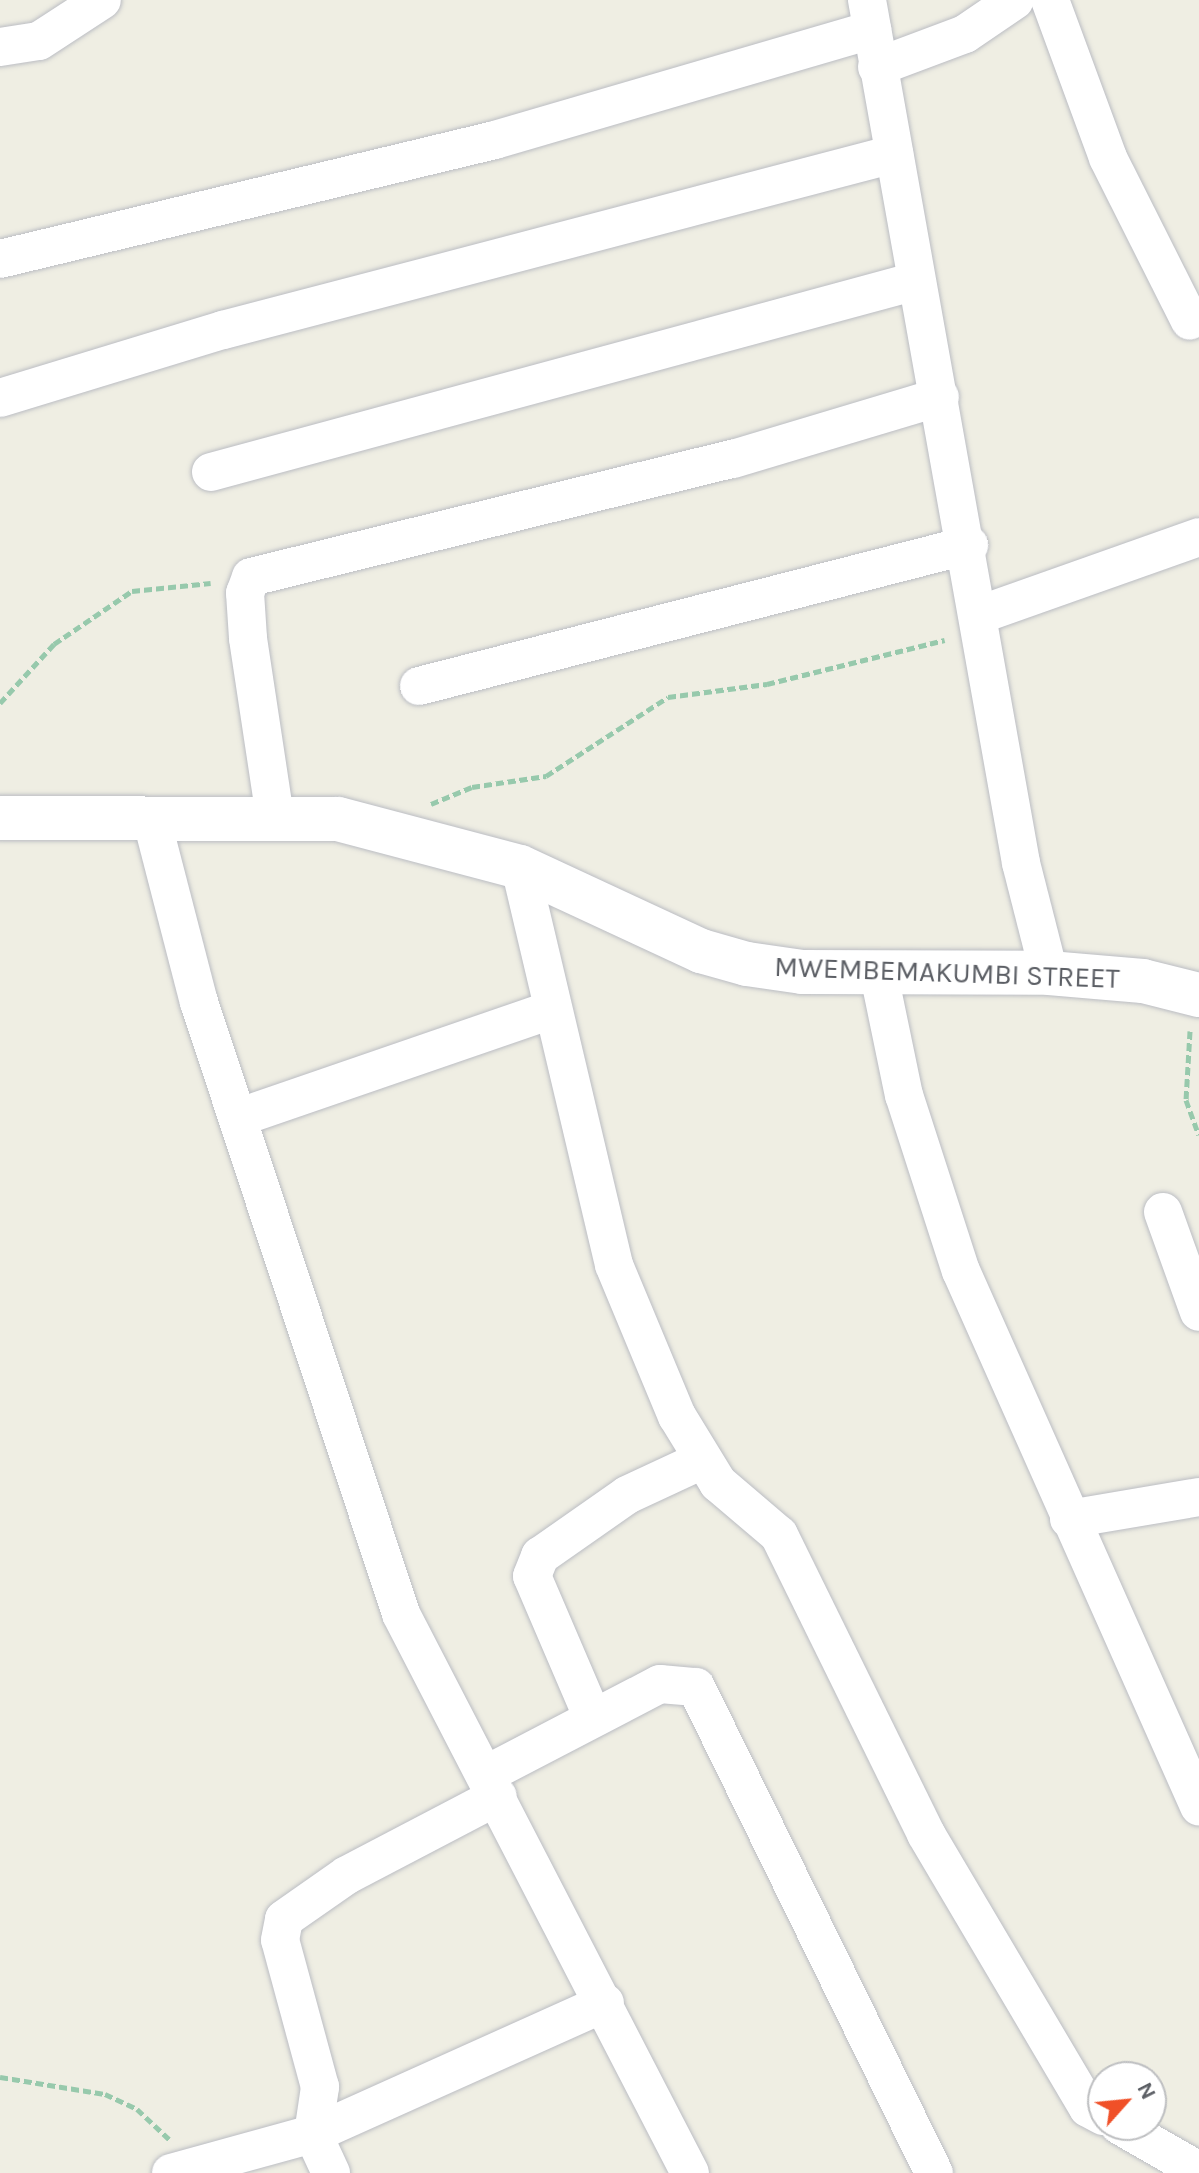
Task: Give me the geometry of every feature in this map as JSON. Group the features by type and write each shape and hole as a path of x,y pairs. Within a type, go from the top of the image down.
{"street":[{"path":"0,47 53,35 102,0"},
{"path":"877,67 965,34 1015,0"},
{"path":"1050,0 1108,158 1190,321"},
{"path":"0,259 495,140 870,15 916,281 969,545 1021,863 1049,973"},
{"path":"0,398 291,312 894,154"},
{"path":"211,472 916,281"},
{"path":"275,817 248,638 245,593 251,577 733,459 940,397"},
{"path":"981,624 1199,537"},
{"path":"419,686 969,545"},
{"path":"151,817 199,1002 240,1117 369,1532 401,1614 493,1785 690,2173"},
{"name":"MWEMBEMAKUMBI STREET","path":"0,818 275,817 420,835 520,867 701,951 802,972 1049,973 1197,995"},
{"path":"520,867 551,1010 614,1265 702,1460 779,1535 926,1834 1087,2106"},
{"path":"878,970 927,1179 1069,1519 1199,1806"},
{"path":"240,1117 551,1010"},
{"path":"1163,1212 1199,1312"},
{"path":"592,1716 532,1576 540,1556 627,1495 702,1460"},
{"path":"1069,1519 1199,1497"},
{"path":"331,2173 313,2134 320,2087 280,1940 284,1919 336,1881 493,1785 592,1716 660,1684 696,1687 934,2173"},
{"path":"187,2170 313,2134 605,2003"},
{"path":"1147,2141 1199,2171"}],"path":[{"path":"0,703 54,644 132,591 251,577"},
{"path":"420,835 432,803 441,798 546,776 650,703 981,624"},
{"path":"1197,995 1186,1100 1199,1135"},
{"path":"0,2077 105,2094 137,2109 167,2134 187,2170"}]}
